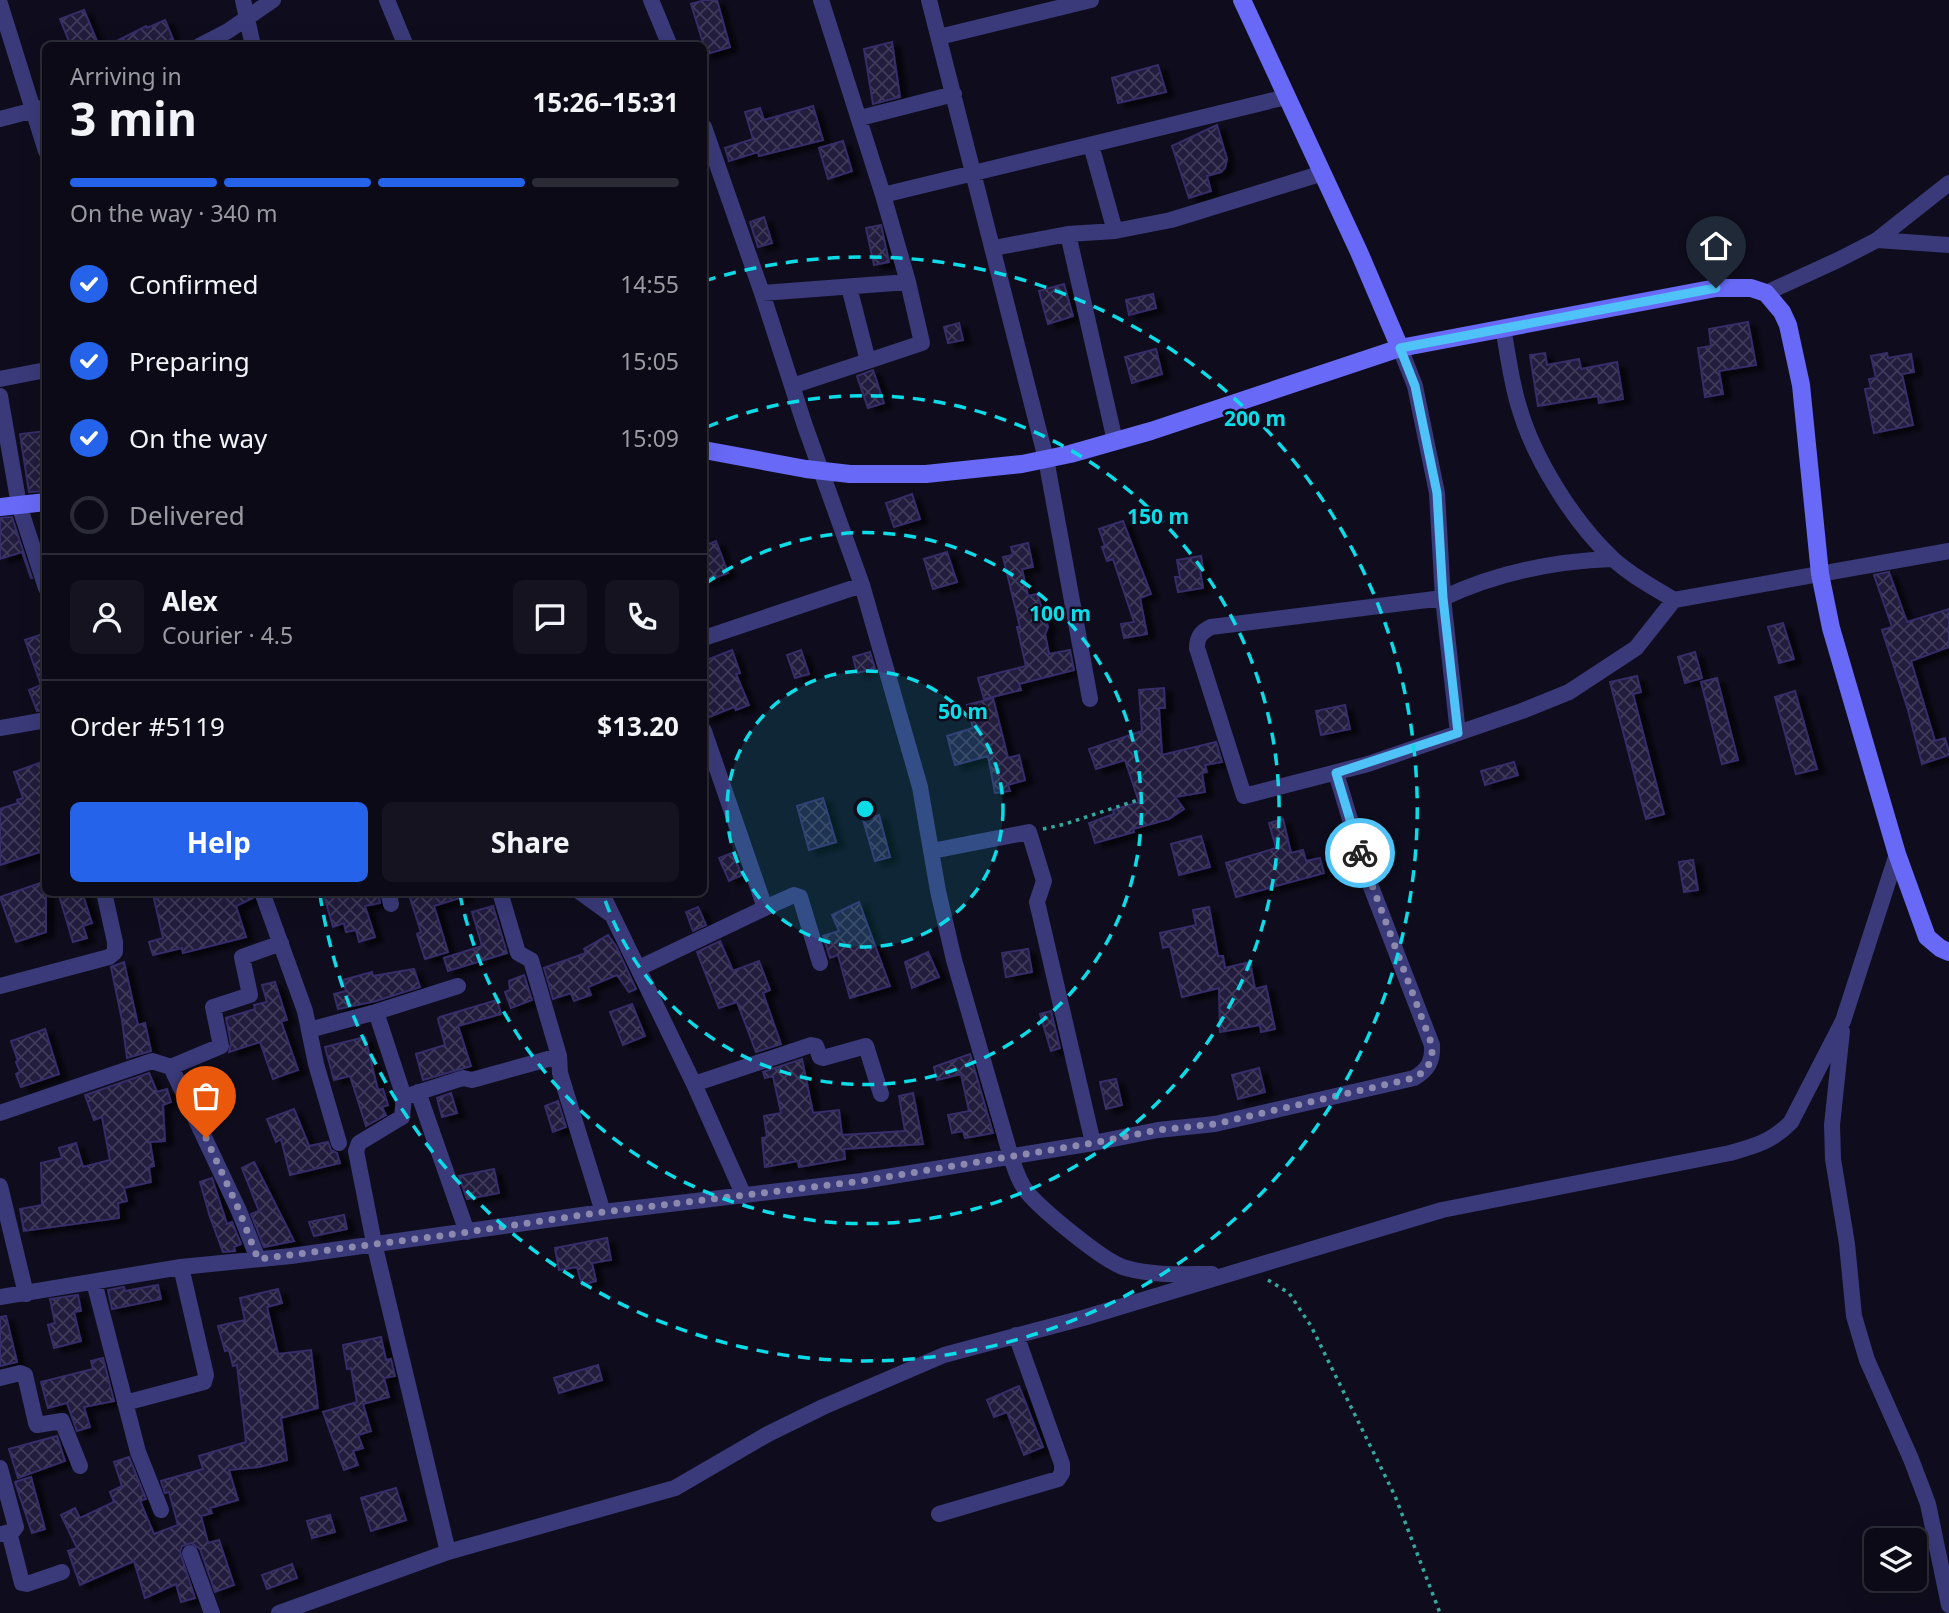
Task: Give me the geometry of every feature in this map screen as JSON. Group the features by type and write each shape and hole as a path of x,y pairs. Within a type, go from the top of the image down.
{"street":[{"path":"243,0 252,42"},
{"path":"206,42 274,0"},
{"path":"387,0 404,42"},
{"path":"651,0 668,42"},
{"path":"792,386 922,343 883,195 821,0"},
{"path":"929,0 1046,459 1090,699"},
{"path":"939,37 1091,0"},
{"path":"1242,0 1323,173 1415,386 1437,493 1443,598 1458,733"},
{"path":"0,4 40,109 0,119"},
{"path":"860,118 954,94"},
{"path":"883,195 1286,97"},
{"path":"707,145 711,170 762,293 862,585 920,787 954,960 1020,1181 1034,1199 1098,1254 1122,1268 1152,1273 1234,1273"},
{"path":"1091,145 1115,231"},
{"path":"994,248 1068,234 1115,231 1171,220 1323,173"},
{"path":"1766,293 1877,240 1949,183"},
{"path":"1068,234 1115,442"},
{"path":"1877,240 1949,245"},
{"path":"762,293 908,282"},
{"path":"849,287 868,361"},
{"path":"707,451 822,472 876,475 926,474 1007,466 1115,442 1400,348 1716,288 1751,288 1766,293 1782,312 1788,325 1799,368 1821,574 1831,628 1850,698 1897,854 1927,937 1949,952"},
{"path":"1503,328 1518,407 1535,447 1582,523 1613,559 1674,600"},
{"path":"0,379 42,371"},
{"path":"0,396 19,505 42,576"},
{"path":"0,507 42,502"},
{"path":"1613,559 1573,560 1540,566 1470,585 1443,598 1211,627 1203,631 1197,640 1198,654 1244,796 1336,773 1458,733 1569,692 1636,648 1674,600 1949,551"},
{"path":"707,637 862,585"},
{"path":"0,728 42,721"},
{"path":"707,740 765,908"},
{"path":"0,1297 181,1267 862,1181 1158,1130 1215,1124 1414,1078 1429,1066 1433,1057 1432,1045 1368,879 1336,773"},
{"path":"932,851 1029,832 1044,881 1037,902 1093,1143"},
{"path":"279,1613 448,1552 675,1488 757,1440 823,1407 944,1355 1083,1318 1442,1210 1730,1153 1762,1144 1779,1135 1791,1122 1843,1021 1897,854"},
{"path":"639,968 794,895 800,897 820,963"},
{"path":"0,986 109,957 114,953 116,942 105,896"},
{"path":"263,896 309,1030 339,1143"},
{"path":"501,896 517,953 531,960 559,1056 560,1073 603,1212"},
{"path":"585,896 613,917"},
{"path":"603,896 694,1084 744,1196"},
{"path":"171,1067 221,1046 213,1007 250,995 242,957 281,943"},
{"path":"309,1030 458,986"},
{"path":"376,1012 467,1232"},
{"path":"1843,1021 1832,1125 1833,1159 1847,1244 1854,1316 1867,1360 1928,1504 1949,1605"},
{"path":"694,1084 811,1045 816,1046 823,1058 866,1046 881,1094"},
{"path":"448,1552 374,1243 356,1147 402,1117 411,1095 463,1078 470,1080 559,1056"},
{"path":"0,1113 154,1060 171,1067 239,1210 258,1259"},
{"path":"0,1186 26,1294"},
{"path":"125,1404 204,1382 206,1375 181,1267"},
{"path":"94,1282 138,1452 161,1510"},
{"path":"939,1514 1058,1479 1062,1473 1062,1464 1016,1335"},
{"path":"0,1378 20,1373 25,1375 37,1425 62,1421 79,1466"},
{"path":"0,1468 16,1527 13,1531 4,1533 22,1583 62,1572"},
{"path":"190,1553 212,1613"}],"path":[{"path":"1029,832 1065,824 1141,799"},
{"path":"1234,1273 1268,1280 1289,1293 1311,1326 1395,1496 1440,1613"}],"building":[{"path":"717,0 730,47 707,54 707,42 703,42 691,4"},
{"path":"84,10 97,42 69,42 60,19"},
{"path":"165,20 173,39 167,42 115,42 146,26 147,28"},
{"path":"892,42 900,97 873,104 864,49"},
{"path":"1158,65 1166,92 1118,103 1112,78"},
{"path":"813,106 823,140 759,156 758,152 729,161 725,148 753,139 745,112 760,108 764,120"},
{"path":"1217,125 1227,159 1225,168 1207,176 1211,191 1189,198 1172,146"},
{"path":"843,141 852,171 828,179 819,148"},
{"path":"764,217 772,243 758,247 750,222"},
{"path":"881,225 889,262 874,265 866,228"},
{"path":"1064,284 1073,316 1048,324 1039,291"},
{"path":"1153,294 1156,308 1129,315 1126,300"},
{"path":"1748,322 1756,365 1719,371 1723,394 1705,397 1698,348 1711,346 1709,329"},
{"path":"959,323 963,340 948,343 944,327"},
{"path":"1156,349 1162,374 1132,383 1125,357"},
{"path":"1545,353 1547,365 1579,359 1581,369 1617,362 1623,399 1599,403 1598,396 1538,406 1530,355"},
{"path":"1887,353 1888,358 1911,354 1914,372 1902,374 1913,425 1874,433 1865,389 1871,388 1869,379 1876,378 1871,356"},
{"path":"873,370 884,403 868,408 857,376"},
{"path":"42,431 42,491 29,492 20,434"},
{"path":"912,494 920,519 894,527 886,503"},
{"path":"12,517 32,578 22,552 0,559 0,518"},
{"path":"1123,521 1151,594 1140,598 1147,634 1124,638 1121,624 1134,622 1113,559 1107,561 1099,529"},
{"path":"716,541 728,573 707,581 707,545"},
{"path":"1028,543 1033,567 1022,569 1028,596 1037,594 1048,627 1045,634 1049,654 1070,650 1074,670 1019,684 1021,690 984,699 978,678 1026,666 1017,627 1020,627 1003,557 1013,555 1011,547"},
{"path":"947,552 957,582 933,589 924,559"},
{"path":"1201,556 1203,588 1178,592 1175,577 1180,577 1177,560"},
{"path":"1889,572 1907,622 1949,609 1949,647 1911,661 1935,741 1945,738 1949,752 1949,755 1922,764 1882,630 1892,627 1874,575"},
{"path":"1783,623 1794,659 1779,663 1768,627"},
{"path":"42,634 42,710 37,711 29,690 41,685 25,640"},
{"path":"732,650 740,673 736,674 749,705 736,710 734,707 707,718 707,660"},
{"path":"801,650 809,674 795,678 787,655"},
{"path":"870,652 875,668 857,673 853,657"},
{"path":"1695,652 1702,678 1685,683 1678,657"},
{"path":"1637,676 1641,692 1633,694 1664,814 1646,819 1610,682"},
{"path":"1717,678 1738,760 1722,764 1701,682"},
{"path":"1164,688 1165,708 1159,708 1162,755 1216,742 1222,762 1205,765 1207,772 1202,773 1205,792 1175,797 1184,809 1169,819 1095,843 1089,823 1114,814 1113,810 1139,802 1125,760 1096,769 1089,749 1142,731 1139,690"},
{"path":"1795,691 1817,769 1796,774 1775,697"},
{"path":"993,698 1008,758 1019,755 1025,780 1008,785 1010,791 995,793 988,756 955,765 947,736 973,728 967,705"},
{"path":"1345,705 1350,729 1321,735 1316,711"},
{"path":"1514,762 1518,775 1485,785 1481,771"},
{"path":"39,763 42,771 42,851 0,865 0,809 18,803 17,800 23,798 14,772"},
{"path":"823,798 836,842 809,850 797,806"},
{"path":"879,815 890,857 875,861 863,820"},
{"path":"1283,819 1291,853 1303,850 1306,861 1320,858 1324,873 1236,897 1226,863 1276,848 1269,823"},
{"path":"1201,836 1210,867 1179,875 1171,844"},
{"path":"732,853 742,875 729,881 719,858"},
{"path":"1693,860 1698,890 1684,892 1679,862"},
{"path":"42,882 42,896 46,896 46,932 16,942 0,897"},
{"path":"59,896 83,896 92,923 83,926 87,938 73,942"},
{"path":"166,896 253,896 236,906 246,937 183,953 182,948 153,955 149,942 163,938 154,899"},
{"path":"324,896 379,896 380,903 365,906 375,937 359,942 356,930 346,932 344,923 333,927"},
{"path":"466,896 434,906 448,952 425,959 417,934 421,932 410,898"},
{"path":"859,902 890,986 850,998 838,955 830,958 823,936 839,931 832,915"},
{"path":"493,906 507,953 448,971 444,958 482,946 472,912"},
{"path":"698,907 706,925 693,931 686,912"},
{"path":"1209,907 1218,956 1223,956 1225,968 1250,962 1255,989 1266,986 1275,1029 1261,1032 1260,1025 1220,1032 1219,988 1182,997 1170,946 1163,948 1160,933 1196,925 1193,910"},
{"path":"608,935 636,989 629,992 617,975 588,987 591,995 574,1001 571,993 553,999 544,968 586,953 584,949"},
{"path":"720,941 733,971 759,961 770,990 763,993 781,1044 756,1052 737,1002 719,1008 697,952"},
{"path":"1028,949 1032,972 1006,977 1002,953"},
{"path":"928,952 939,977 912,988 905,962"},
{"path":"124,962 138,1025 145,1023 151,1051 127,1058 111,967"},
{"path":"414,969 420,987 376,1001 338,1009 334,994 346,991 343,980 372,972 373,976"},
{"path":"524,975 532,1000 511,1008 505,992 510,990 509,981"},
{"path":"275,982 287,1020 281,1021 298,1070 273,1079 260,1042 229,1052 231,1044 226,1018 255,1009 254,1005 267,1002 262,985"},
{"path":"497,1000 501,1014 458,1026 471,1066 423,1080 416,1054 445,1045 438,1019"},
{"path":"632,1004 645,1036 623,1045 610,1012"},
{"path":"1051,1011 1060,1048 1051,1051 1040,1014"},
{"path":"45,1029 59,1074 21,1087 16,1074 20,1072 16,1062 18,1061 11,1041"},
{"path":"365,1037 378,1090 383,1089 388,1105 382,1107 386,1115 366,1126 350,1076 334,1080 325,1047"},
{"path":"970,1054 993,1133 965,1138 963,1131 952,1133 948,1115 969,1111 961,1074 937,1080 934,1067"},
{"path":"802,1059 813,1113 839,1110 842,1135 905,1131 899,1096 913,1093 923,1144 844,1149 845,1159 799,1167 798,1161 765,1167 762,1138 767,1137 764,1116 781,1113 773,1076 765,1078 763,1072"},
{"path":"1259,1068 1265,1092 1238,1099 1232,1075"},
{"path":"149,1073 157,1092 167,1089 171,1102 163,1105 165,1141 150,1142 154,1166 149,1167 151,1182 124,1188 127,1201 118,1203 119,1218 24,1231 20,1209 42,1205 41,1163 62,1158 59,1148 76,1143 83,1167 110,1160 102,1117 94,1120 85,1095"},
{"path":"1116,1079 1122,1105 1106,1109 1100,1082"},
{"path":"451,1093 457,1113 442,1117 437,1098"},
{"path":"558,1101 566,1127 553,1132 545,1106"},
{"path":"294,1109 309,1146 328,1142 331,1150 337,1153 340,1163 290,1175 281,1139 276,1142 267,1119"},
{"path":"254,1162 294,1241 264,1247 251,1214 259,1211 242,1168"},
{"path":"494,1169 499,1193 467,1199 459,1176"},
{"path":"212,1178 227,1224 232,1222 241,1244 234,1247 235,1251 223,1252 210,1217 200,1182"},
{"path":"344,1215 347,1229 314,1236 309,1222"},
{"path":"607,1238 611,1260 592,1263 596,1281 582,1285 577,1267 559,1270 555,1248"},
{"path":"158,1285 161,1299 112,1309 108,1290 124,1287 125,1291"},
{"path":"278,1289 282,1303 267,1307 278,1354 311,1350 318,1408 281,1418 287,1460 259,1467 229,1470 238,1500 210,1508 212,1513 201,1516 208,1543 219,1540 234,1585 215,1592 200,1549 191,1543 182,1546 180,1552 195,1598 181,1602 176,1584 145,1598 134,1561 80,1585 68,1551 77,1548 61,1515 75,1508 80,1518 114,1502 110,1492 122,1486 114,1462 129,1457 146,1499 140,1501 154,1534 178,1525 169,1492 165,1493 161,1481 203,1469 199,1456 246,1442 237,1365 233,1366 229,1350 225,1351 218,1326 245,1320 240,1298"},
{"path":"78,1295 81,1311 74,1312 81,1341 54,1348 48,1325 55,1323 50,1299"},
{"path":"6,1316 17,1362 0,1366 0,1317"},
{"path":"381,1337 386,1360 391,1359 395,1376 384,1378 389,1397 363,1404 371,1431 358,1435 363,1448 353,1451 358,1465 344,1470 323,1412 357,1402 351,1368 347,1369 343,1345"},
{"path":"103,1358 114,1401 84,1407 90,1427 77,1431 67,1403 48,1408 41,1382 93,1369 91,1361"},
{"path":"598,1365 602,1380 559,1393 554,1378"},
{"path":"1019,1386 1043,1447 1024,1455 1007,1412 994,1417 987,1400"},
{"path":"57,1436 65,1461 18,1478 9,1449"},
{"path":"31,1477 45,1529 32,1533 15,1482"},
{"path":"396,1488 406,1520 371,1531 361,1498"},
{"path":"330,1515 335,1532 312,1538 307,1521"},
{"path":"292,1564 297,1578 267,1589 262,1575"}],"way so far":[{"path":"206,1138 258,1259 603,1212 862,1181 1158,1130 1215,1124 1414,1078 1429,1066 1433,1057 1432,1045 1360,853"}],"route":[{"path":"1360,853 1336,773 1458,733 1443,598 1437,493 1415,386 1400,348 1716,288"}]}
